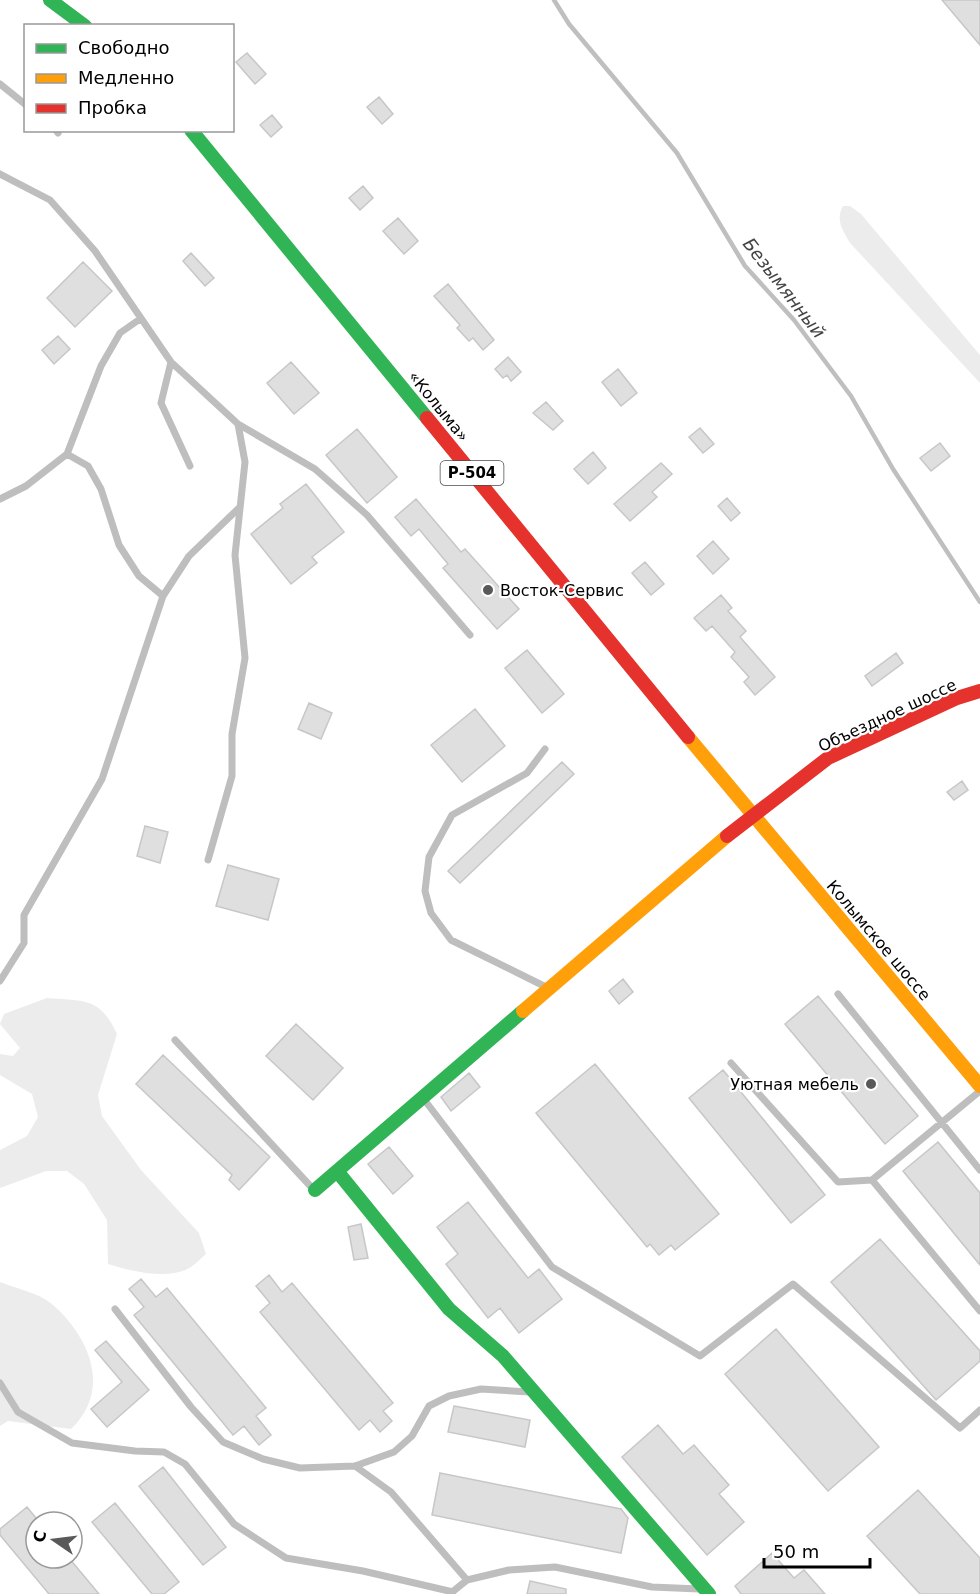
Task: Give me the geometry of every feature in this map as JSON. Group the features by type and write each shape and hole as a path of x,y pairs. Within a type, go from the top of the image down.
{"main road":[{"path":"50,0 82,24"},
{"name":"«Колыма»","path":"193,132 752,815"},
{"name":"Объездное шоссе","path":"315,1191 752,815 828,758 957,698 980,691"},
{"name":"Колымское шоссе","path":"752,815 980,1086"},
{"path":"337,1171 449,1309 503,1356 707,1592"}],"lane":[{"path":"0,84 24,103"},
{"path":"0,174 50,200 95,251 171,362 238,424 315,469 367,515 470,635"},
{"path":"0,498 26,486 67,454 101,366 120,333 140,319"},
{"path":"171,362 161,403 190,466"},
{"path":"208,860 232,776 232,734 245,658 235,555 245,462 238,424"},
{"path":"67,454 88,466 101,489 119,545 138,576 163,596"},
{"path":"0,981 24,943 24,915 102,779 163,596 189,556 240,506"},
{"path":"545,749 527,772 452,815 429,857 425,891 431,913 451,940 550,989"},
{"path":"838,994 940,1124 980,1170"},
{"path":"175,1040 315,1191"},
{"path":"731,1063 838,1182 872,1180 980,1091"},
{"path":"423,1098 552,1267 700,1356 793,1284 960,1428 980,1410"},
{"path":"872,1180 980,1311"},
{"path":"115,1309 191,1407 223,1442 262,1459 300,1468 355,1466 394,1452 412,1436 429,1406 448,1396 481,1389 535,1392"},
{"path":"0,1383 18,1412 72,1443 135,1451 164,1452 185,1464 234,1524 286,1558 363,1571 452,1593 467,1580 509,1570 555,1567 652,1587 707,1592"},
{"path":"355,1466 391,1492 467,1580"}],"shaded area":[{"path":"843,206 850,206 861,214 980,355 980,383 850,243 840,221"},
{"path":"47,998 90,1003 104,1013 111,1022 117,1034 98,1095 102,1116 141,1170 199,1233 206,1254 191,1267 182,1271 161,1274 138,1272 108,1264 107,1220 84,1184 67,1171 46,1171 0,1188 0,1150 27,1136 38,1117 32,1094 0,1075 0,1054 13,1056 20,1048 0,1024 4,1014"},
{"path":"0,1282 47,1300 65,1317 86,1348 93,1381 91,1398 84,1414 71,1429 8,1421 0,1426"}],"building":[{"path":"942,0 980,0 980,45"},
{"path":"247,53 266,74 255,84 236,62"},
{"path":"379,97 393,114 382,124 367,107"},
{"path":"272,115 282,127 271,137 260,125"},
{"path":"363,186 373,198 360,210 349,198"},
{"path":"398,218 418,241 404,254 383,231"},
{"path":"191,253 214,278 205,286 183,261"},
{"path":"83,262 112,291 75,327 47,298"},
{"path":"448,284 494,340 483,350 473,338 469,341 457,328 460,325 434,296"},
{"path":"58,336 70,349 54,364 42,350"},
{"path":"508,357 521,372 511,381 507,375 503,378 495,369"},
{"path":"291,362 319,393 294,414 267,383"},
{"path":"618,369 637,393 621,406 602,382"},
{"path":"546,402 563,421 553,430 533,413"},
{"path":"700,428 714,444 703,453 689,437"},
{"path":"357,429 397,477 367,503 326,455"},
{"path":"940,443 950,456 931,471 920,458"},
{"path":"593,452 606,468 588,484 574,469"},
{"path":"661,463 672,474 652,492 657,497 630,521 614,504"},
{"path":"306,484 344,532 312,557 317,563 291,584 251,534 283,508 280,504"},
{"path":"727,498 740,513 731,521 718,506"},
{"path":"416,499 461,552 465,549 519,609 497,629 443,568 448,564 419,529 411,536 395,517"},
{"path":"713,541 729,559 713,574 697,556"},
{"path":"645,562 664,584 651,595 632,573"},
{"path":"721,595 732,608 728,611 746,631 740,637 775,677 755,695 744,682 749,677 731,657 735,652 712,626 706,631 694,618"},
{"path":"527,650 564,694 542,713 505,668"},
{"path":"896,653 903,663 872,686 865,676"},
{"path":"309,703 332,713 321,739 298,729"},
{"path":"475,709 505,746 462,782 431,745"},
{"path":"562,762 574,774 460,883 448,871"},
{"path":"962,781 968,790 954,800 947,792"},
{"path":"145,826 168,832 160,863 137,856"},
{"path":"228,865 279,879 268,920 216,906"},
{"path":"623,979 633,992 619,1004 609,991"},
{"path":"818,996 918,1116 885,1144 785,1024"},
{"path":"296,1024 343,1068 313,1100 266,1056"},
{"path":"163,1055 270,1157 239,1190 229,1180 232,1175 136,1084"},
{"path":"595,1064 719,1214 675,1250 671,1245 659,1255 650,1244 647,1247 536,1113"},
{"path":"723,1070 825,1195 791,1223 689,1098"},
{"path":"469,1073 480,1087 451,1111 441,1097"},
{"path":"938,1142 980,1193 980,1265 903,1171"},
{"path":"389,1147 413,1176 393,1194 368,1164"},
{"path":"468,1202 528,1278 539,1269 562,1299 519,1333 500,1308 488,1318 446,1264 458,1254 437,1227"},
{"path":"361,1224 368,1258 354,1260 348,1227"},
{"path":"880,1239 980,1351 980,1361 936,1400 831,1282"},
{"path":"269,1275 282,1292 292,1283 393,1403 383,1411 392,1421 380,1432 370,1420 359,1430 260,1312 270,1303 256,1286"},
{"path":"141,1279 156,1297 167,1288 266,1408 256,1416 271,1435 259,1445 244,1426 233,1435 134,1315 144,1307 129,1289"},
{"path":"776,1329 879,1447 828,1491 725,1374"},
{"path":"106,1341 149,1390 107,1427 91,1409 122,1382 95,1350"},
{"path":"454,1406 530,1420 525,1447 448,1432"},
{"path":"658,1425 683,1454 694,1445 729,1485 719,1494 744,1522 707,1555 622,1457"},
{"path":"163,1467 226,1547 203,1565 139,1486"},
{"path":"440,1473 621,1509 628,1518 621,1553 432,1515"},
{"path":"918,1490 980,1558 980,1594 920,1594 867,1536"},
{"path":"115,1503 179,1582 164,1594 152,1594 92,1522"},
{"path":"27,1507 29,1510 24,1510 24,1564 0,1535 0,1529"},
{"path":"772,1553 794,1578 804,1570 825,1594 741,1594 735,1586"},
{"path":"29,1570 79,1570 99,1594 49,1594"},
{"path":"530,1581 566,1589 566,1594 527,1594"}],"waterway":[{"name":"Безымянный","path":"554,0 569,24 677,153 745,266 794,320 851,396 893,469 980,602"}],"traffic: fast":[{"path":"50,0 82,24"},
{"path":"193,132 427,418"},
{"path":"315,1190 523,1011"},
{"path":"337,1171 449,1309 503,1356 709,1594"}],"traffic: slow":[{"path":"688,737 980,1086"},
{"path":"523,1011 727,836"}],"traffic: jam":[{"path":"427,418 688,737"},
{"path":"727,836 828,758 957,698 980,691"}],"place":[{"name":"Восток-Сервис","path":"488,590"},
{"name":"Уютная мебель","path":"871,1084"}]}
